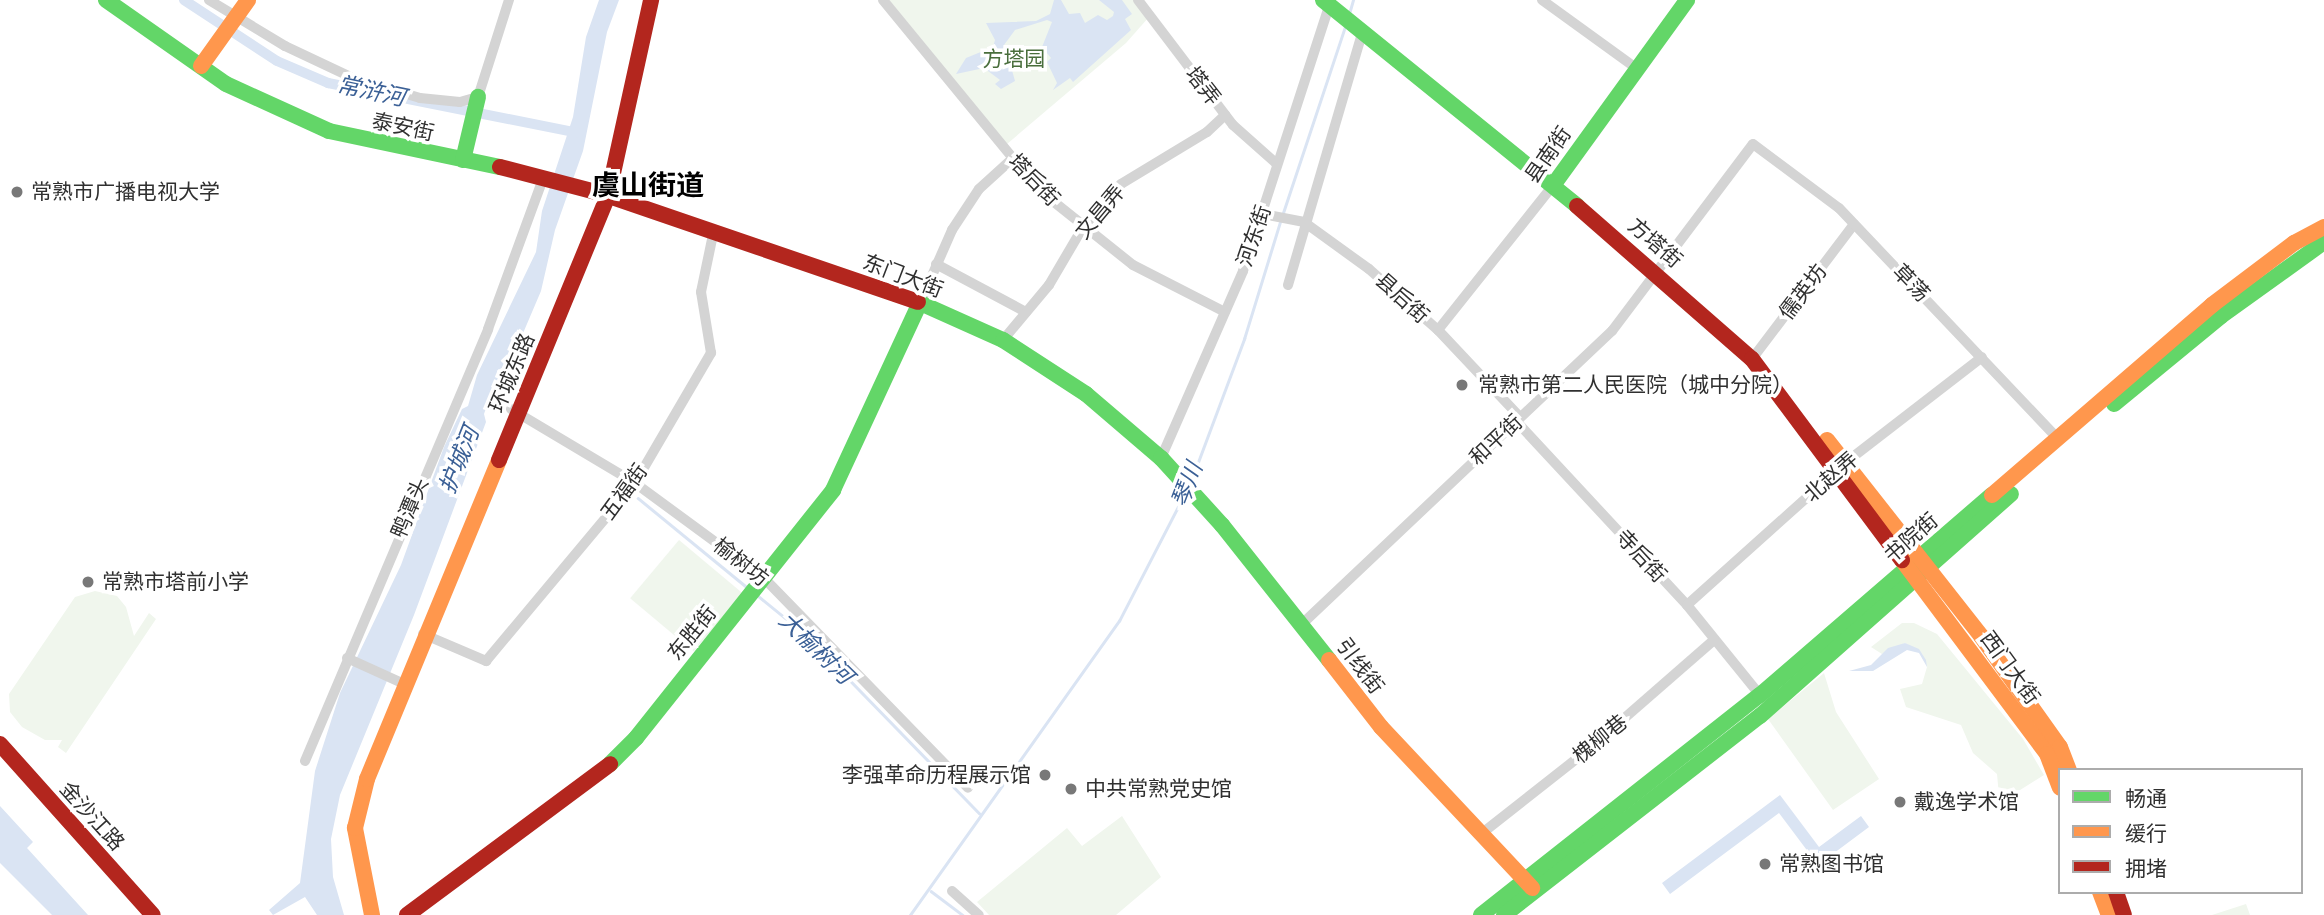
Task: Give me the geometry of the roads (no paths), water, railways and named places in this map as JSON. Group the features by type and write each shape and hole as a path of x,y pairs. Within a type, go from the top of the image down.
{"main road":[{"name":"泰安街","path":"106,0 247,95 329,131 544,176 604,194"},
{"path":"201,66 248,0"},
{"name":"环城东路","path":"604,194 640,0"},
{"name":"环城东路","path":"372,915 355,828 367,779 604,194 651,0"},
{"name":"县南街","path":"1556,180 1687,0"},
{"name":"方塔街","path":"1334,5 1556,180 1661,269 1755,355 1920,568"},
{"path":"463,160 478,97"},
{"name":"东门大街","path":"604,194 920,303 1003,340 1086,394 1161,458"},
{"name":"书院街","path":"1530,886 1760,716 2056,437 2212,305 2294,243 2324,227"},
{"name":"书院街","path":"1530,886 1760,695 1920,568 2072,438 2221,316 2324,242"},
{"name":"东胜街","path":"407,915 597,776 636,738 833,491 920,303"},
{"name":"引线街","path":"1161,458 1302,624 1381,727 1530,886"},
{"name":"西门大街","path":"1920,568 2060,747 2068,768"},
{"name":"西门大街","path":"1920,568 2047,754 2058,783"},
{"name":"环城东路","path":"365,915 349,833 359,782 400,682 424,634"},
{"name":"金沙江路","path":"0,744 153,915"},
{"path":"1481,915 1530,886"},
{"path":"1504,915 1530,886"},
{"path":"2101,894 2109,915"},
{"path":"2117,894 2124,915"}],"street":[{"path":"209,0 285,46 353,78 420,98 460,102 478,97 509,0"},
{"name":"塔后街","path":"883,0 1039,190 1083,227 1162,283 1225,312"},
{"name":"塔弄","path":"1138,0 1225,115 1278,164"},
{"path":"1542,0 1636,68"},
{"name":"河东街","path":"1161,458 1225,312 1263,214 1334,5"},
{"name":"河东街","path":"1288,285 1358,25"},
{"name":"文昌弄","path":"1003,340 1049,285 1083,227 1121,184 1207,132 1225,115"},
{"name":"草荡","path":"1753,144 1854,224 2056,437"},
{"name":"和平街","path":"1302,624 1612,331 1753,144"},
{"path":"920,303 936,264 979,189 1012,159"},
{"name":"鸭潭头","path":"304,761 488,328 544,176"},
{"name":"县南街","path":"1438,330 1556,180"},
{"name":"县后街","path":"1263,214 1304,222 1369,269 1438,330 1518,419"},
{"name":"儒英坊","path":"1755,355 1854,224"},
{"name":"五福街","path":"424,634 486,660 635,482 711,353 701,292 714,230"},
{"path":"936,264 1026,312"},
{"name":"北赵弄","path":"1687,606 1841,467 1982,357"},
{"name":"榆树坊","path":"514,411 635,482 761,580 968,788"},
{"name":"寺后街","path":"1518,419 1687,606 1760,695"},
{"name":"槐柳巷","path":"1481,834 1589,749 1714,640"},
{"path":"347,658 400,682"},
{"path":"952,891 979,915"}],"water":[{"name":"护城河","path":"599,0 619,0 607,32 583,151 555,230 541,291 501,385 492,391 484,414 486,422 414,615 340,795 331,839 333,877 344,915 317,915 305,897 273,915 269,910 300,883 315,771 340,693 401,565 444,447 462,409 468,406 477,375 536,252 542,211 573,117 586,37"},
{"path":"1054,0 1061,0 1069,14 1080,13 1085,23 1098,15 1107,20 1113,16 1114,12 1099,0 1122,0 1132,14 1125,19 1131,30 1073,82 1070,78 1053,90 1057,83 1047,62 1051,58 1042,47 1052,22 1047,20 1015,30 1004,45 1001,55 1010,63 1015,81 1001,89 995,84 1000,80 984,68 956,74 966,58 993,47 995,40 986,23 1036,21 1050,14"},
{"path":"1905,643 1919,649 1927,667 1919,653 1907,650 1873,671 1849,671 1871,665 1888,648"},
{"path":"1780,795 1819,847 1861,816 1869,827 1818,865 1779,813 1670,894 1662,883"},
{"path":"0,806 33,842 27,848 88,915 52,915 0,863"}],"waterway":[{"name":"常浒河","path":"184,0 277,61 328,83 578,133"},
{"name":"琴川","path":"1349,14 1353,0"},
{"name":"琴川","path":"1283,213 1345,27"},
{"name":"琴川","path":"1191,481 1244,339 1281,219"},
{"name":"琴川","path":"910,915 1119,621 1185,493"},
{"name":"大榆树河","path":"638,498 749,589"},
{"name":"大榆树河","path":"757,595 805,634 979,813"},
{"path":"931,891 963,915"}],"place":[{"name":"常熟市广播电视大学","path":"17,192"},
{"name":"常熟市第二人民医院（城中分院）","path":"1462,385"},
{"name":"常熟市塔前小学","path":"88,582"},
{"name":"李强革命历程展示馆","path":"1045,775"},
{"name":"中共常熟党史馆","path":"1071,789"},
{"name":"戴逸学术馆","path":"1900,802"},
{"name":"常熟图书馆","path":"1765,864"}],"district":[{"name":"虞山街道","path":"648,185"}],"park label":[{"name":"方塔园","path":"1014,59"}]}
